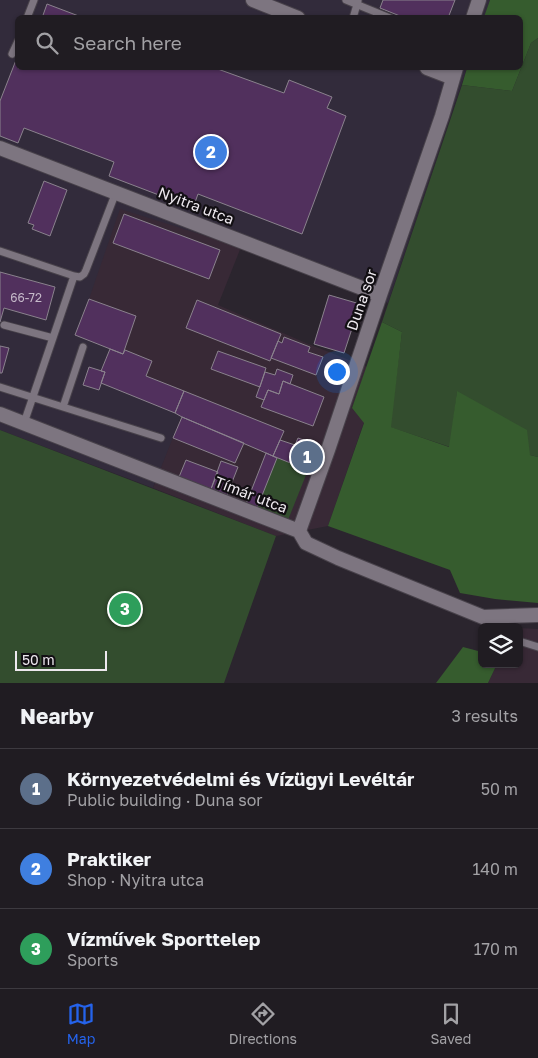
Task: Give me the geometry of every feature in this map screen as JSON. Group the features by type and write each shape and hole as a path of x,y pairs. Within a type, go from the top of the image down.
{"street":[{"path":"253,0 290,15"},
{"path":"474,15 479,0"},
{"path":"438,70 455,73"},
{"name":"Duna sor","path":"299,531 442,116 455,73"},
{"name":"Nyitra utca","path":"0,148 380,294"},
{"name":"Tímár utca","path":"0,414 299,531 306,543 338,558 483,617"},
{"path":"483,617 538,615"}],"lane":[{"path":"28,15 34,0"},
{"path":"346,0 358,2 384,15"},
{"path":"354,15 358,2"},
{"path":"12,54 15,48"},
{"path":"0,251 80,277 84,274 116,192"},
{"path":"24,423 74,276"},
{"path":"4,325 53,338"},
{"path":"63,407 83,347"},
{"path":"0,387 161,438"},
{"path":"483,617 490,623"},
{"path":"523,642 538,647"}],"shaded area":[{"path":"0,0 490,0 485,15 15,15 15,70 466,70 388,303 241,247 110,349 101,370 182,417 153,488 0,430"},
{"path":"120,209 241,247 218,305 367,367 352,408 364,422 328,526 276,536 153,488 181,417 101,383 105,372 101,371 110,349 75,335"},
{"path":"523,628 538,629 538,683 488,683 495,668 523,668"}],"green space":[{"path":"490,0 538,0 538,38 531,43 523,63 523,15 485,15"},
{"path":"538,38 538,457 530,455 457,392 450,447 390,427 402,332 382,322 462,85 512,91 520,70 523,70 523,63 531,43"},
{"path":"466,70 520,70 512,91 462,85"},
{"path":"382,322 402,332 391,427 449,447 457,391 527,430 530,455 538,457 538,603 495,599 460,593 450,570 328,526 364,423 352,408"},
{"path":"0,430 276,536 224,683 0,683"},
{"path":"277,458 308,470 288,520 257,508"},
{"path":"463,647 478,651 478,668 495,668 488,683 436,683"}],"building":[{"path":"383,0 455,0 449,15 398,15 380,8"},
{"path":"47,4 76,15 43,15"},
{"path":"15,63 15,70 221,70 284,93 289,80 332,97 327,108 346,116 302,234 198,194 193,208 109,176 114,162 24,128 18,143 0,136 0,101"},
{"path":"44,181 67,190 50,236 32,229 34,225 28,223"},
{"path":"124,214 220,250 209,279 113,243"},
{"path":"0,272 55,287 46,320 4,308 0,322"},
{"path":"329,295 360,304 344,353 314,344"},
{"path":"89,299 136,316 123,354 75,335"},
{"path":"197,300 281,334 270,361 186,328"},
{"path":"284,337 310,347 308,352 323,357 316,375 271,358 278,341 282,343"},
{"path":"0,346 9,348 2,373 0,373"},
{"path":"110,349 123,354 125,350 152,361 146,376 184,391 175,413 101,383 105,372 101,371"},
{"path":"218,351 266,368 260,387 211,369"},
{"path":"89,367 105,372 99,390 83,385"},
{"path":"277,369 293,375 290,384 283,381 279,394 268,390 264,400 256,397 265,372 275,375"},
{"path":"283,381 324,397 313,426 261,407 268,390 279,394"},
{"path":"184,391 284,431 273,456 175,413"},
{"path":"182,417 244,443 235,463 173,438"},
{"path":"298,438 317,445 308,470 273,456 280,440 295,445"},
{"path":"266,453 277,458 257,508 246,504"},
{"path":"186,460 218,472 211,489 179,477"},
{"path":"221,461 238,467 227,495 211,489"}],"place":[{"name":"Praktiker","path":"211,152"},
{"name":"Környezetvédelmi és Vízügyi Levéltár","path":"307,457"},
{"name":"Vízművek Sporttelep","path":"125,609"}]}
